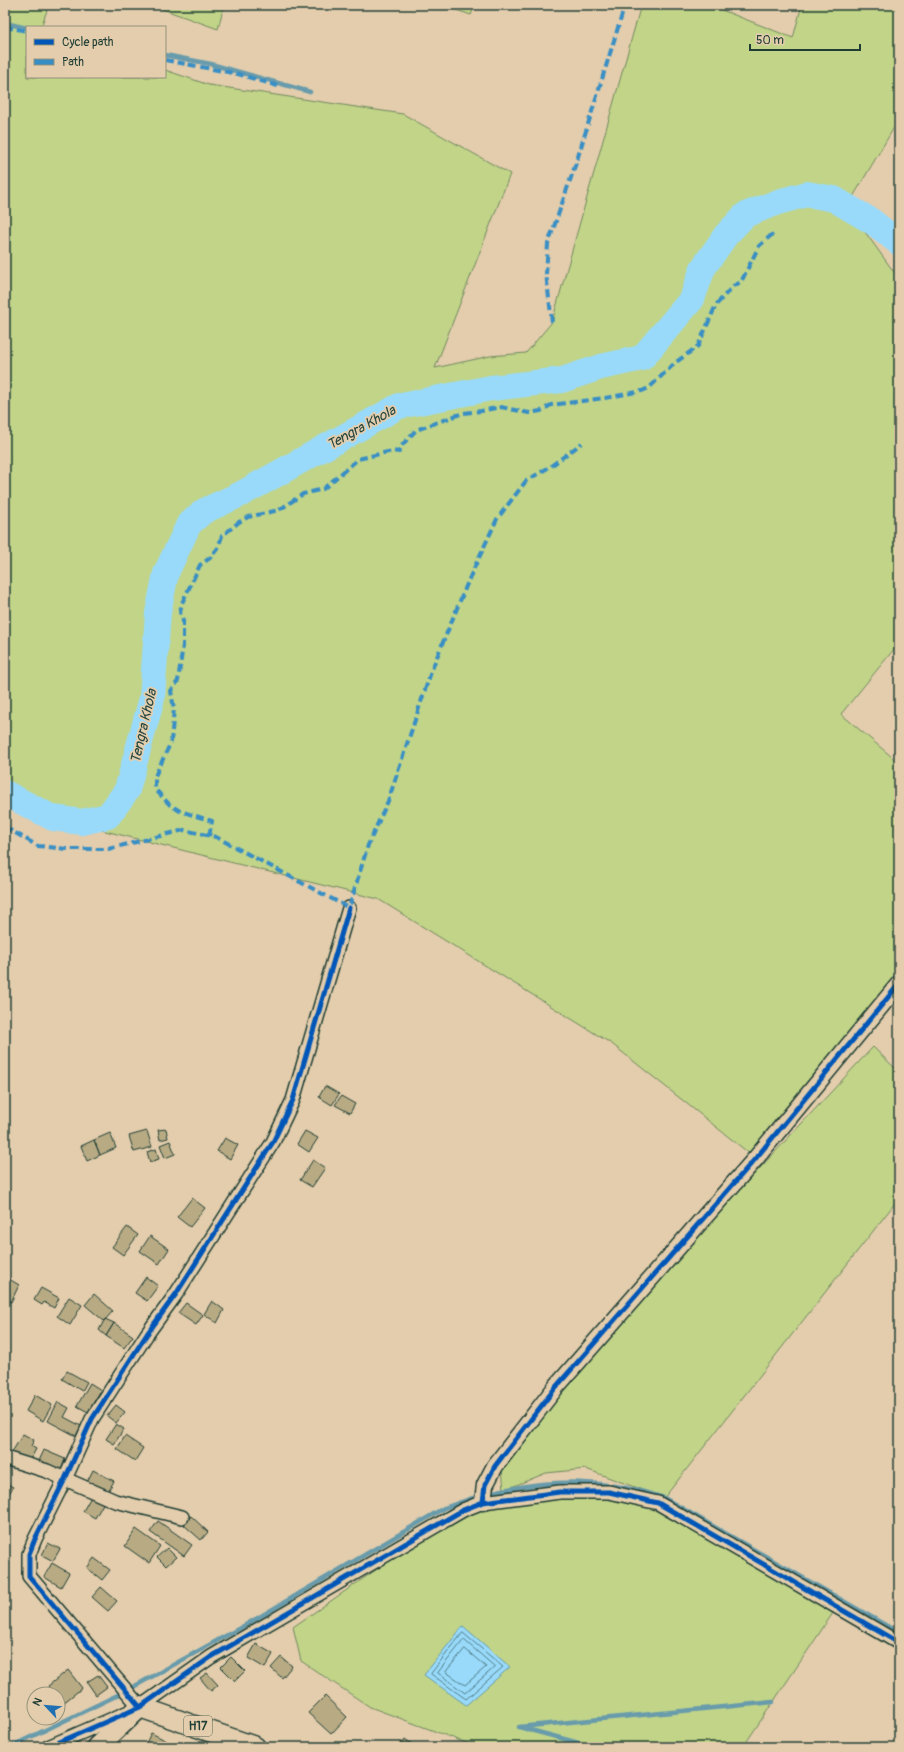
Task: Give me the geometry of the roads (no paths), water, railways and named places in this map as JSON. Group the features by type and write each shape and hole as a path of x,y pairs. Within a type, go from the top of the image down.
{"main road":[{"path":"97,1747 140,1707"},
{"name":"H17","path":"140,1707 255,1747"}],"street":[{"path":"140,1707 29,1576 29,1554 66,1479 92,1418 147,1334 176,1294 273,1142 293,1100 349,908"},
{"path":"483,1502 485,1485 495,1466 556,1387 756,1158 899,984"},
{"path":"5,1458 66,1479 115,1501 182,1517"},
{"path":"48,1747 140,1707 211,1657 463,1510 483,1502 560,1492 609,1492 658,1503 899,1643"}],"water":[{"path":"463,1626 510,1667 466,1705 424,1675"}],"waterway":[{"path":"5,23 26,28"},
{"path":"166,55 211,64 310,92"},
{"name":"Tengra Khola","path":"5,793 53,818 82,822 108,816 127,790 152,698 158,613 166,573 189,524 204,511 241,494 399,406 491,388 562,380 601,367 642,358 692,299 703,268 726,235 745,215 778,202 807,194 834,199 873,222 899,243"},
{"path":"493,1492 537,1485 579,1483 621,1487 642,1491 664,1498 899,1633"},
{"path":"10,1747 126,1691 249,1623 444,1508 481,1495"},
{"path":"594,1747 519,1727 773,1702"}]}
